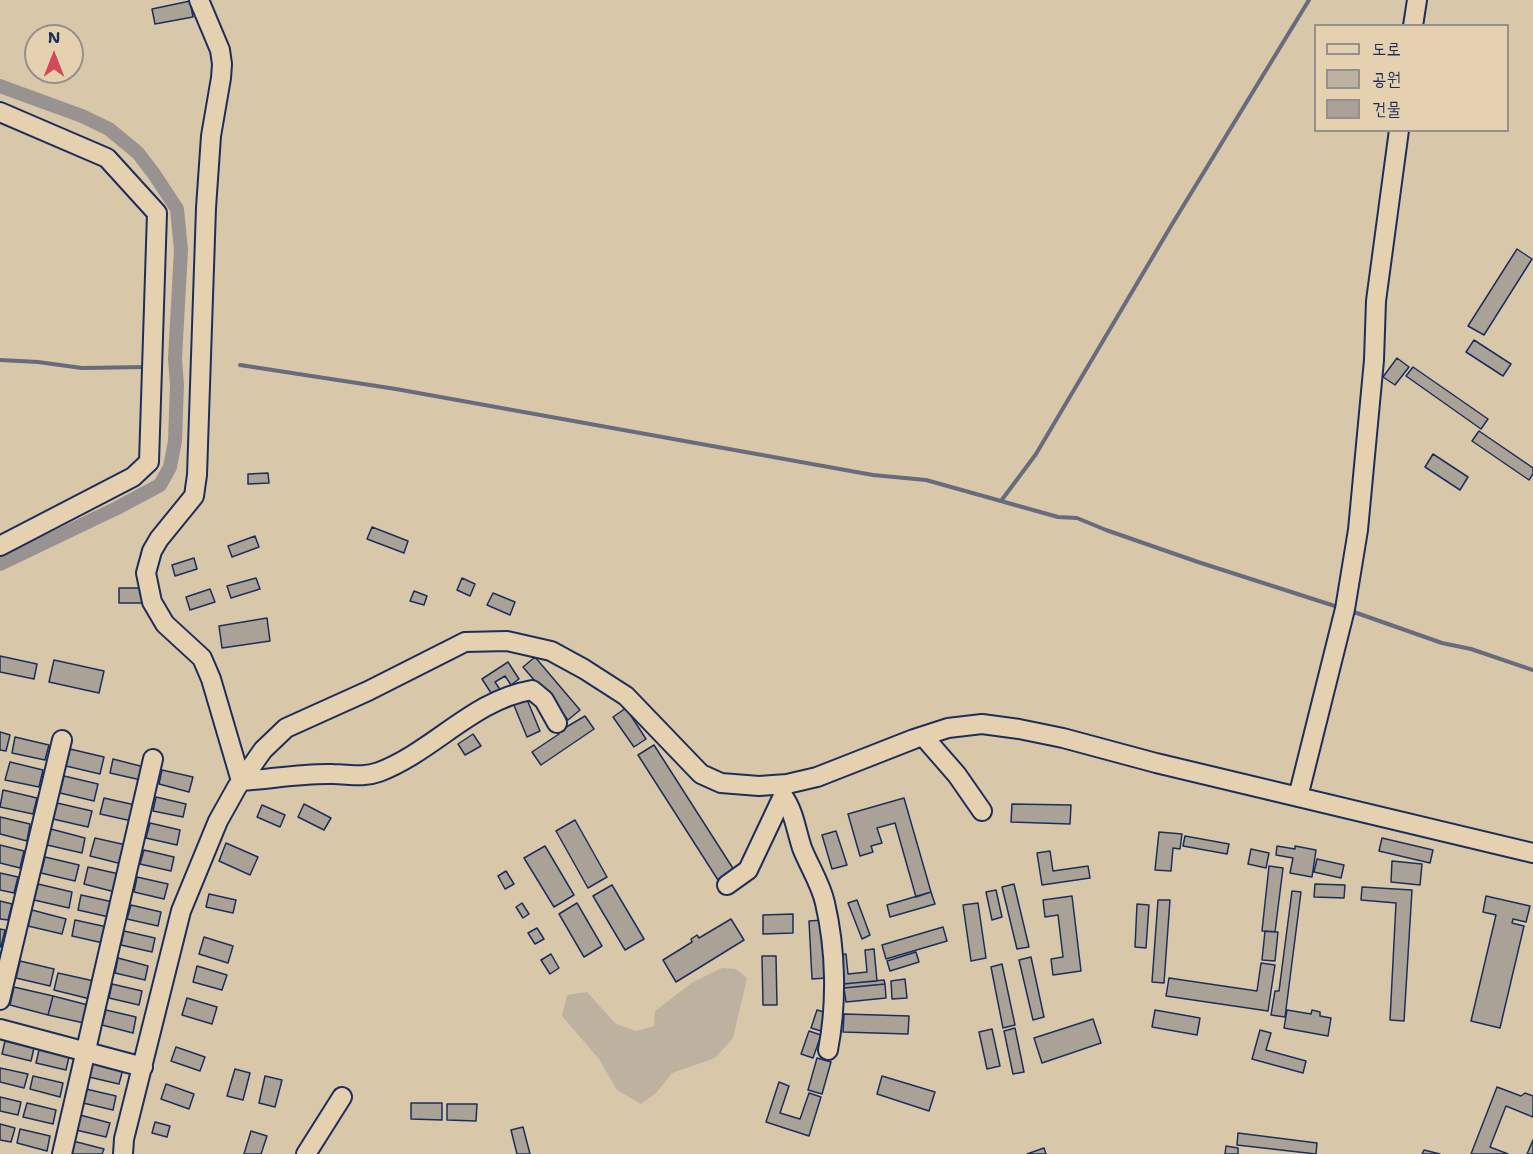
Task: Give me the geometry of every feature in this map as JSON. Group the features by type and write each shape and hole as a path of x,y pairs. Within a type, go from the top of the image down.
{"street":[{"path":"199,0 220,50 222,64 211,136 207,188 197,475 194,496 159,538 152,551 146,573 152,602 165,624 202,658 211,679 241,781"},
{"path":"1413,24 1417,0"},
{"path":"0,112 107,158 157,213 149,462 133,477 0,546"},
{"path":"1298,797 1345,609 1358,530 1374,360 1376,302 1399,132"},
{"path":"123,1154 124,1139 181,911 218,820 241,781 263,750 286,728 368,691 465,642 507,641 551,651 584,669 626,696 701,774 721,783 782,790 923,736 948,728 982,724 1019,729 1533,853"},
{"path":"241,781 281,776 334,774 362,776 379,772 406,759 481,710 513,693 532,690 544,700 556,723"},
{"path":"923,736 957,775 982,811"},
{"path":"0,1000 63,740"},
{"path":"62,1154 153,759"},
{"path":"727,885 748,870 782,790"},
{"path":"782,790 825,901 831,935 833,980 833,1026 828,1050"},
{"path":"0,1029 143,1067"},
{"path":"306,1154 342,1097"}],"green space":[{"path":"722,968 736,969 747,978 733,1038 715,1058 672,1073 656,1093 641,1104 617,1090 599,1059 562,1016 567,995 587,992 616,1024 636,1031 654,1026 655,1011 693,982"}],"building":[{"path":"190,1 193,17 155,24 152,9"},
{"path":"1517,249 1532,259 1484,335 1468,326"},
{"path":"1474,340 1511,364 1503,376 1466,352"},
{"path":"1397,358 1409,367 1395,385 1383,377"},
{"path":"1413,367 1488,419 1481,429 1406,376"},
{"path":"1479,431 1533,468 1533,474 1529,480 1472,441"},
{"path":"1433,454 1468,477 1460,490 1425,467"},
{"path":"268,473 269,483 248,484 248,474"},
{"path":"372,527 408,541 404,553 367,539"},
{"path":"255,536 259,547 232,557 228,546"},
{"path":"194,558 197,569 175,576 172,565"},
{"path":"256,578 260,589 231,598 227,586"},
{"path":"462,578 475,584 470,596 457,590"},
{"path":"119,588 142,588 142,603 119,603"},
{"path":"210,589 215,602 190,610 186,597"},
{"path":"414,591 427,596 424,605 410,601"},
{"path":"493,593 515,602 510,615 487,605"},
{"path":"267,618 270,641 222,648 219,626"},
{"path":"0,656 37,664 34,679 0,672"},
{"path":"535,657 580,710 568,720 523,667"},
{"path":"54,660 104,671 99,693 49,682"},
{"path":"508,662 519,679 511,685 505,676 495,682 501,691 493,696 482,679"},
{"path":"526,697 540,731 527,737 513,703"},
{"path":"626,708 646,739 634,747 613,717"},
{"path":"585,716 594,729 541,765 532,752 559,734 558,732"},
{"path":"0,732 10,735 6,751 0,750"},
{"path":"473,734 481,746 465,755 458,744"},
{"path":"15,737 49,745 45,760 12,753"},
{"path":"654,745 734,870 718,880 638,755"},
{"path":"70,749 104,757 100,774 66,766"},
{"path":"113,759 144,767 141,780 110,773"},
{"path":"10,762 43,770 39,787 5,780"},
{"path":"162,770 193,777 189,792 159,784"},
{"path":"64,776 98,784 94,801 60,793"},
{"path":"3,790 37,798 33,814 0,807"},
{"path":"156,797 186,804 183,817 153,811"},
{"path":"104,798 135,805 132,821 100,814"},
{"path":"904,798 931,892 916,897 895,823 877,828 882,843 871,846 873,852 860,856 848,814"},
{"path":"57,803 92,811 88,827 53,819"},
{"path":"304,804 331,818 324,830 298,817"},
{"path":"1012,804 1071,805 1070,824 1011,822"},
{"path":"262,805 285,815 280,827 257,817"},
{"path":"0,817 30,824 27,841 0,834"},
{"path":"575,820 607,877 588,888 556,831"},
{"path":"150,823 180,830 177,845 146,838"},
{"path":"51,829 85,838 82,853 47,845"},
{"path":"836,831 847,865 832,869 822,835"},
{"path":"1159,832 1182,834 1180,849 1173,848 1171,871 1155,870"},
{"path":"1185,836 1229,844 1227,854 1183,846"},
{"path":"95,838 126,845 122,864 90,856"},
{"path":"1382,838 1433,850 1430,863 1379,851"},
{"path":"226,843 258,857 250,875 219,861"},
{"path":"0,845 24,851 20,868 0,863"},
{"path":"545,846 574,895 554,907 524,858"},
{"path":"1277,846 1295,849 1295,846 1316,850 1312,877 1290,873 1293,858 1276,855"},
{"path":"1251,849 1269,853 1266,868 1248,864"},
{"path":"144,850 174,857 171,871 140,864"},
{"path":"1050,851 1053,871 1088,866 1090,878 1042,885 1037,853"},
{"path":"45,857 79,865 75,881 41,873"},
{"path":"1317,859 1344,865 1341,878 1314,872"},
{"path":"1392,861 1422,864 1420,885 1391,882"},
{"path":"1269,866 1283,868 1275,932 1262,931"},
{"path":"88,867 119,874 115,892 84,884"},
{"path":"506,871 514,884 505,889 498,876"},
{"path":"0,873 18,877 14,893 0,890"},
{"path":"137,877 168,884 164,899 134,892"},
{"path":"38,884 72,892 69,908 34,900"},
{"path":"1014,884 1029,947 1017,949 1002,887"},
{"path":"1315,884 1345,885 1344,898 1314,897"},
{"path":"612,885 644,939 625,950 593,896"},
{"path":"1362,887 1412,890 1404,1021 1390,1020 1396,903 1361,900"},
{"path":"996,890 1002,917 992,920 986,892"},
{"path":"1292,891 1301,892 1285,1017 1271,1015 1275,991 1279,991"},
{"path":"931,892 935,904 890,917 887,905"},
{"path":"209,894 236,900 233,913 206,907"},
{"path":"81,895 113,902 109,917 78,910"},
{"path":"1072,896 1081,971 1053,975 1051,959 1063,957 1058,915 1045,917 1043,900"},
{"path":"1486,896 1530,906 1526,922 1513,919 1512,923 1524,926 1500,1028 1471,1021 1496,915 1483,912"},
{"path":"857,900 870,935 862,939 848,903"},
{"path":"1158,900 1170,900 1164,983 1152,982"},
{"path":"0,901 12,904 8,920 0,919"},
{"path":"522,903 529,914 523,918 516,907"},
{"path":"577,903 602,946 584,957 559,914"},
{"path":"978,903 986,958 971,961 963,905"},
{"path":"1137,904 1149,905 1146,948 1135,947"},
{"path":"131,905 161,912 158,926 127,919"},
{"path":"32,910 66,919 62,934 28,926"},
{"path":"793,914 793,933 763,934 763,915"},
{"path":"731,919 744,940 676,982 663,960 692,942 691,939 697,935 699,938"},
{"path":"75,920 107,927 103,943 72,936"},
{"path":"823,920 826,978 812,979 809,921"},
{"path":"943,927 947,941 886,959 882,945"},
{"path":"537,928 544,939 535,944 528,933"},
{"path":"0,929 5,930 1,947 0,947"},
{"path":"124,931 155,938 152,952 121,945"},
{"path":"1265,931 1278,932 1275,961 1262,960"},
{"path":"204,937 233,946 228,963 199,954"},
{"path":"874,949 877,981 842,984 839,955 846,954 848,974 867,972 865,950"},
{"path":"916,952 919,962 890,971 887,961"},
{"path":"551,954 559,968 550,974 541,960"},
{"path":"762,956 776,956 777,1005 763,1005"},
{"path":"1031,957 1044,1017 1033,1020 1019,960"},
{"path":"118,958 148,966 145,980 115,973"},
{"path":"20,961 54,969 50,986 16,978"},
{"path":"1261,963 1275,965 1268,1011 1166,996 1169,978 1257,991"},
{"path":"1002,964 1015,1025 1003,1028 991,967"},
{"path":"197,966 227,975 222,990 193,982"},
{"path":"58,973 94,981 90,999 54,990"},
{"path":"905,979 907,998 892,999 891,981"},
{"path":"884,980 885,984 844,988 844,984"},
{"path":"112,984 142,991 139,1005 109,998"},
{"path":"885,984 886,998 846,1002 844,988"},
{"path":"14,987 53,996 48,1015 10,1005"},
{"path":"53,996 88,1005 84,1023 48,1015"},
{"path":"187,998 217,1007 212,1024 182,1015"},
{"path":"106,1010 136,1017 133,1033 102,1025"},
{"path":"817,1010 827,1013 821,1031 811,1028"},
{"path":"1155,1010 1200,1018 1197,1035 1152,1027"},
{"path":"1287,1010 1311,1014 1312,1010 1320,1012 1320,1016 1331,1018 1328,1036 1284,1028"},
{"path":"844,1014 909,1016 908,1034 843,1032"},
{"path":"1093,1019 1101,1043 1042,1063 1034,1038"},
{"path":"1015,1028 1024,1072 1013,1074 1004,1031"},
{"path":"992,1029 1000,1066 987,1069 979,1032"},
{"path":"1260,1030 1271,1033 1266,1050 1306,1061 1303,1073 1252,1059"},
{"path":"809,1031 821,1035 813,1058 801,1054"},
{"path":"5,1041 34,1048 31,1061 2,1054"},
{"path":"176,1047 205,1057 200,1071 171,1061"},
{"path":"39,1050 69,1057 66,1070 36,1063"},
{"path":"817,1058 831,1062 822,1094 808,1090"},
{"path":"93,1062 123,1069 119,1084 89,1077"},
{"path":"0,1068 28,1074 24,1088 0,1082"},
{"path":"235,1069 250,1073 243,1100 227,1096"},
{"path":"33,1076 63,1083 60,1097 30,1089"},
{"path":"265,1076 282,1080 275,1107 259,1103"},
{"path":"882,1076 935,1092 929,1111 877,1094"},
{"path":"779,1082 789,1086 780,1113 800,1119 809,1093 821,1097 809,1136 766,1122"},
{"path":"166,1084 194,1094 189,1109 161,1099"},
{"path":"1497,1087 1521,1096 1525,1093 1533,1096 1533,1117 1506,1106 1490,1147 1508,1154 1471,1154"},
{"path":"86,1089 116,1096 113,1110 83,1103"},
{"path":"0,1097 21,1102 18,1115 0,1111"},
{"path":"27,1103 56,1110 53,1124 23,1117"},
{"path":"411,1103 442,1103 442,1120 411,1119"},
{"path":"447,1104 477,1104 476,1121 447,1120"},
{"path":"80,1115 110,1123 106,1137 76,1130"},
{"path":"155,1122 170,1126 167,1137 152,1133"},
{"path":"0,1124 15,1128 11,1142 0,1140"},
{"path":"523,1127 530,1154 517,1154 511,1130"},
{"path":"20,1129 50,1136 47,1151 17,1143"},
{"path":"251,1131 267,1136 261,1154 244,1154"},
{"path":"1238,1133 1317,1143 1316,1154 1237,1145"},
{"path":"1533,1140 1533,1154 1527,1154"},
{"path":"73,1141 104,1149 102,1154 70,1154"},
{"path":"1226,1146 1238,1148 1238,1154 1225,1154"},
{"path":"1044,1148 1046,1154 1027,1154"},
{"path":"1424,1150 1440,1154 1422,1154"}],"waterway":[{"path":"1001,501 1036,454 1171,226 1309,0"},
{"path":"0,86 82,116 109,129 138,153 177,209 181,250 175,359 177,385 175,441 170,467 160,485 0,564"},
{"path":"0,360 82,368 146,367"},
{"path":"240,365 396,389 873,475 926,480 1058,517 1077,518 1198,562 1341,608"},
{"path":"1351,611 1442,643 1471,649 1533,670"}]}
